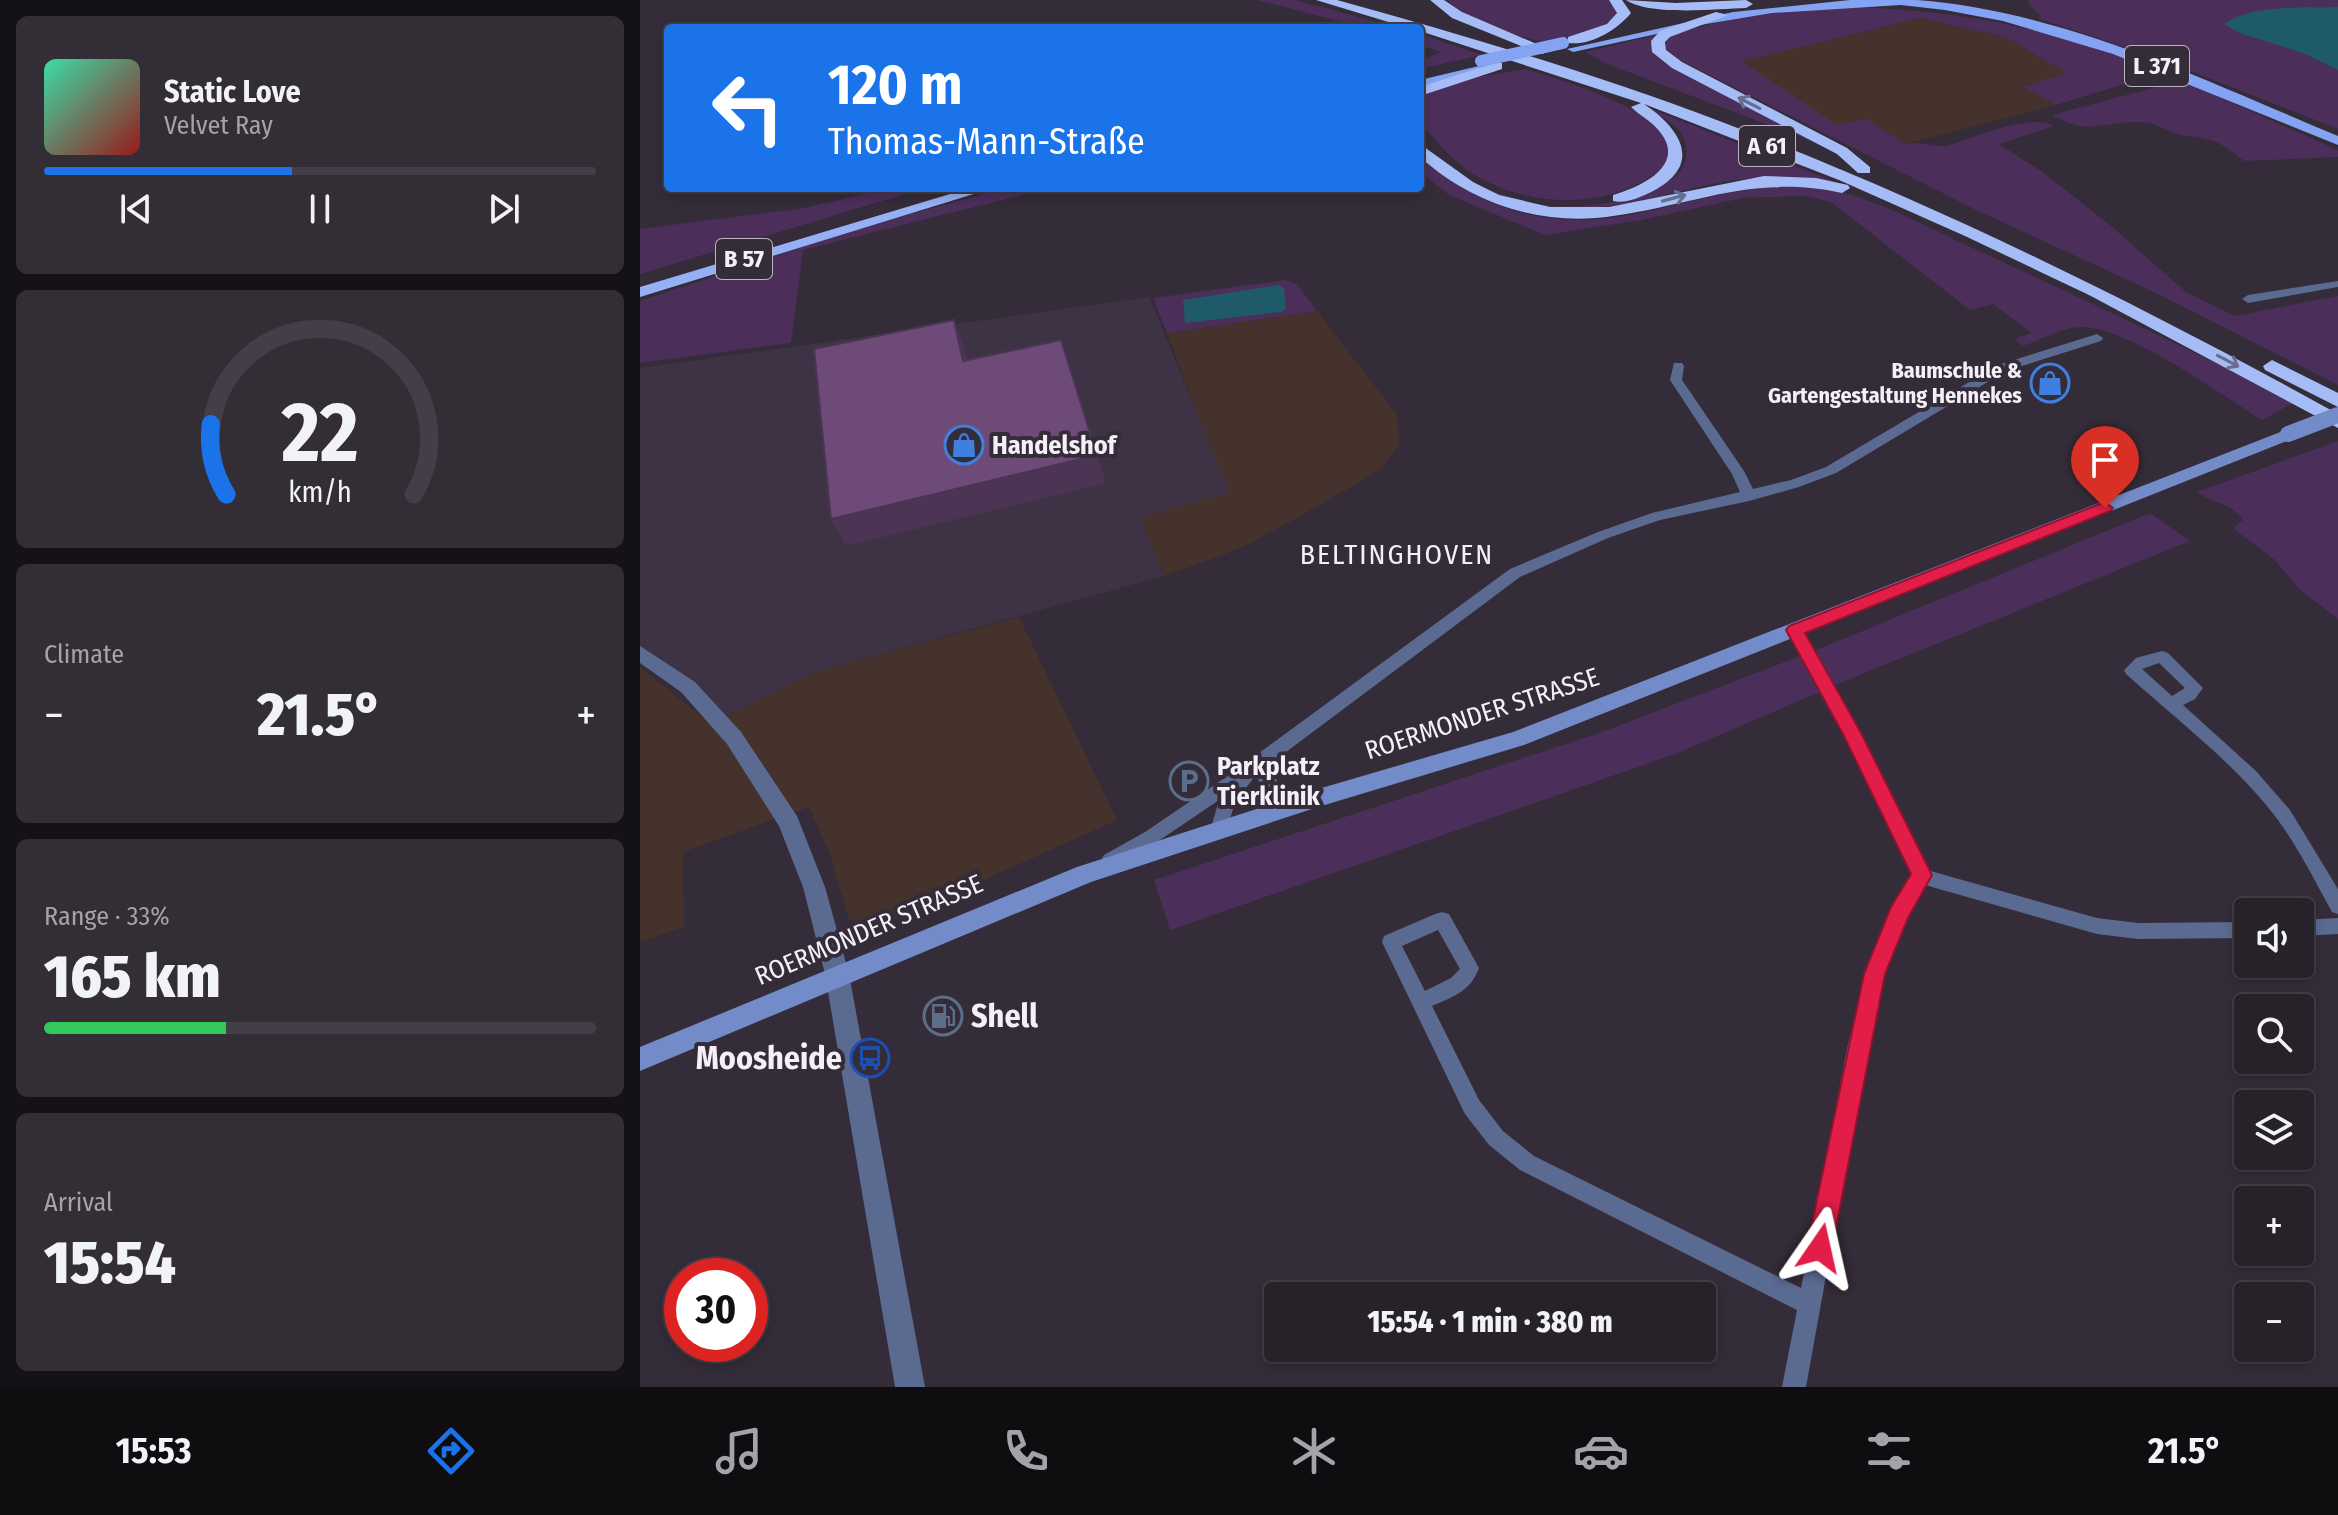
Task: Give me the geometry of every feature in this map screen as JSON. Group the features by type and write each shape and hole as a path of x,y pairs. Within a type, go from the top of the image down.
{"highway":[{"name":"A 61","path":"1322,0 1410,24"},
{"name":"A 61","path":"1356,0 1588,66 1864,170 2169,314 2338,401"},
{"path":"1436,0 1457,15 1588,66"},
{"path":"1570,44 1617,24 1624,13 1615,0"},
{"path":"1630,0 1676,7 1746,4"},
{"path":"1630,0 1656,23 1641,33"},
{"path":"1721,15 1665,34 1658,41 1659,52 1677,65 1842,151 1864,170"},
{"name":"A 61","path":"1424,28 1539,62 1845,177 1983,239 2186,339 2338,422"},
{"path":"1424,137 1463,174 1488,188 1522,199 1558,204 1602,202 1639,192 1666,176 1678,152 1672,133 1663,124 1618,97 1539,62"},
{"path":"1424,91 1497,66"},
{"path":"1424,152 1467,187 1488,197 1541,212 1612,212 1730,184 1804,180 1857,192 1983,239"},
{"name":"B 57","path":"640,280 782,234 930,192"},
{"name":"B 57","path":"640,292 972,192"}],"main road":[{"name":"L 371","path":"1539,62 1570,44 1746,4 1788,0"},
{"name":"L 371","path":"1885,0 1995,15 2064,31 2122,51 2338,141"},
{"name":"L 371","path":"1424,74 1517,53 1641,33 1721,15 1831,3 1921,4"},
{"path":"1424,83 1497,66 1539,62"},
{"name":"ROERMONDER STRASSE","path":"640,1059 837,974 1085,874 1220,828 1517,739 2338,415"}],"street":[{"path":"2248,299 2338,284"},
{"path":"1085,874 1151,837 1246,773 1515,573 1603,535 1657,516 1749,496 1831,470 2002,368 2097,338"},
{"path":"1678,366 1676,380 1739,474 1749,496"},
{"path":"1795,630 1851,733 1921,875 2097,926 2138,931 2234,930"},
{"path":"640,653 688,687 734,738 789,822 814,887 837,974 910,1387"},
{"path":"2170,705 2245,771 2283,814 2338,906"},
{"path":"1261,761 1269,786 1281,796 1318,798"},
{"path":"1220,828 1227,796 1246,773"},
{"path":"1794,1387 1857,1049 1874,974 1899,914 1921,875"},
{"path":"2314,927 2338,926"},
{"path":"1422,1001 1472,1107 1496,1138 1527,1163 1809,1304"}],"shaded area":[{"path":"1257,0 1295,0 1385,24 1350,24"},
{"path":"1447,0 1608,0 1616,14 1603,27 1582,36 1540,41 1491,26"},
{"path":"2028,0 2338,0 2338,129 2155,57 2037,18 2041,16"},
{"path":"1826,7 1913,11 1996,22 2078,42 2160,73 2056,105 2023,87 2067,73 2005,37 1921,18 1741,61 1837,125 1867,119 1906,144 1947,146 2016,124 2031,122 2054,126 1999,144 2044,173 2111,226 2186,292 2235,316 2338,296 2338,385 2158,294 1974,209 1678,59 1665,48 1668,37 1707,25"},
{"path":"1921,18 2005,37 2069,74 2024,87 2056,105 1906,144 1867,119 1837,126 1740,61"},
{"path":"1424,35 1482,55 1424,68 1424,59 1441,52 1424,46"},
{"path":"1657,35 1652,42 1654,51 1662,60 1835,150 1607,64 1586,52"},
{"path":"1525,69 1598,94 1651,122 1664,136 1669,163 1647,179 1597,197 1543,199 1491,184 1468,171 1424,127 1424,95 1466,79"},
{"path":"2175,82 2185,82 2338,150 2338,157 2244,161 2216,142 2152,124 2135,122 2079,126 2052,115"},
{"path":"1646,107 1843,185 1764,177 1582,209 1515,202 1470,181 1510,197 1568,207 1615,201 1662,186 1678,173 1686,157 1683,137 1672,124"},
{"path":"1424,161 1466,190 1490,202 1540,217 1594,219 1623,216 1733,192 1778,187 1802,186 1846,193 1914,220 2295,402 2262,420 2174,364 2101,330 2082,327 2067,329 2023,346 2014,339 2031,333 1993,304 1970,310 1831,202 1804,196 1743,198 1641,220 1545,235 1449,195 1424,175"},
{"path":"874,192 912,192 640,274 640,229 804,208"},
{"path":"992,192 1034,192 803,250 791,343 640,363 640,301 866,226"},
{"path":"1284,280 1297,284 1317,311 1167,333 1153,298"},
{"path":"1149,297 1231,493 1140,518 1164,576 812,673 711,724 640,648 640,368"},
{"path":"1317,311 1397,415 1399,445 1380,470 1290,522 1241,548 1164,576 1140,518 1231,492 1209,445 1167,333"},
{"path":"2338,441 2338,619 2298,588 2275,560 2235,530 2235,526 2243,520 2238,514 2197,492"},
{"path":"2150,513 2190,541 1845,681 1675,754 1170,930 1154,880 1602,732 1821,648"},
{"path":"1019,617 1117,820 884,925 865,926 849,919 830,855 809,807 683,852 684,927 640,942 640,667 711,724 812,673"}],"water":[{"path":"2338,7 2338,70 2303,53 2239,33 2224,24 2236,17 2264,10"},
{"path":"1278,285 1284,288 1286,309 1281,312 1185,323 1183,300"}],"building":[{"name":"Handelshof","path":"954,320 963,361 1061,340 1097,455 831,519 814,349"}],"place":[{"name":"Baumschule & Gartengestaltung Hennekes","path":"2050,383"},
{"name":"Handelshof","path":"964,445"},
{"name":"Parkplatz Tierklinik","path":"1189,781"},
{"name":"Shell","path":"943,1016"},
{"name":"Moosheide","path":"870,1058"}],"district":[{"name":"BELTINGHOVEN","path":"1397,554"}],"route":[{"path":"1820,1248 1874,974 1886,941 1921,875 1865,759 1795,630 2105,508"}]}
